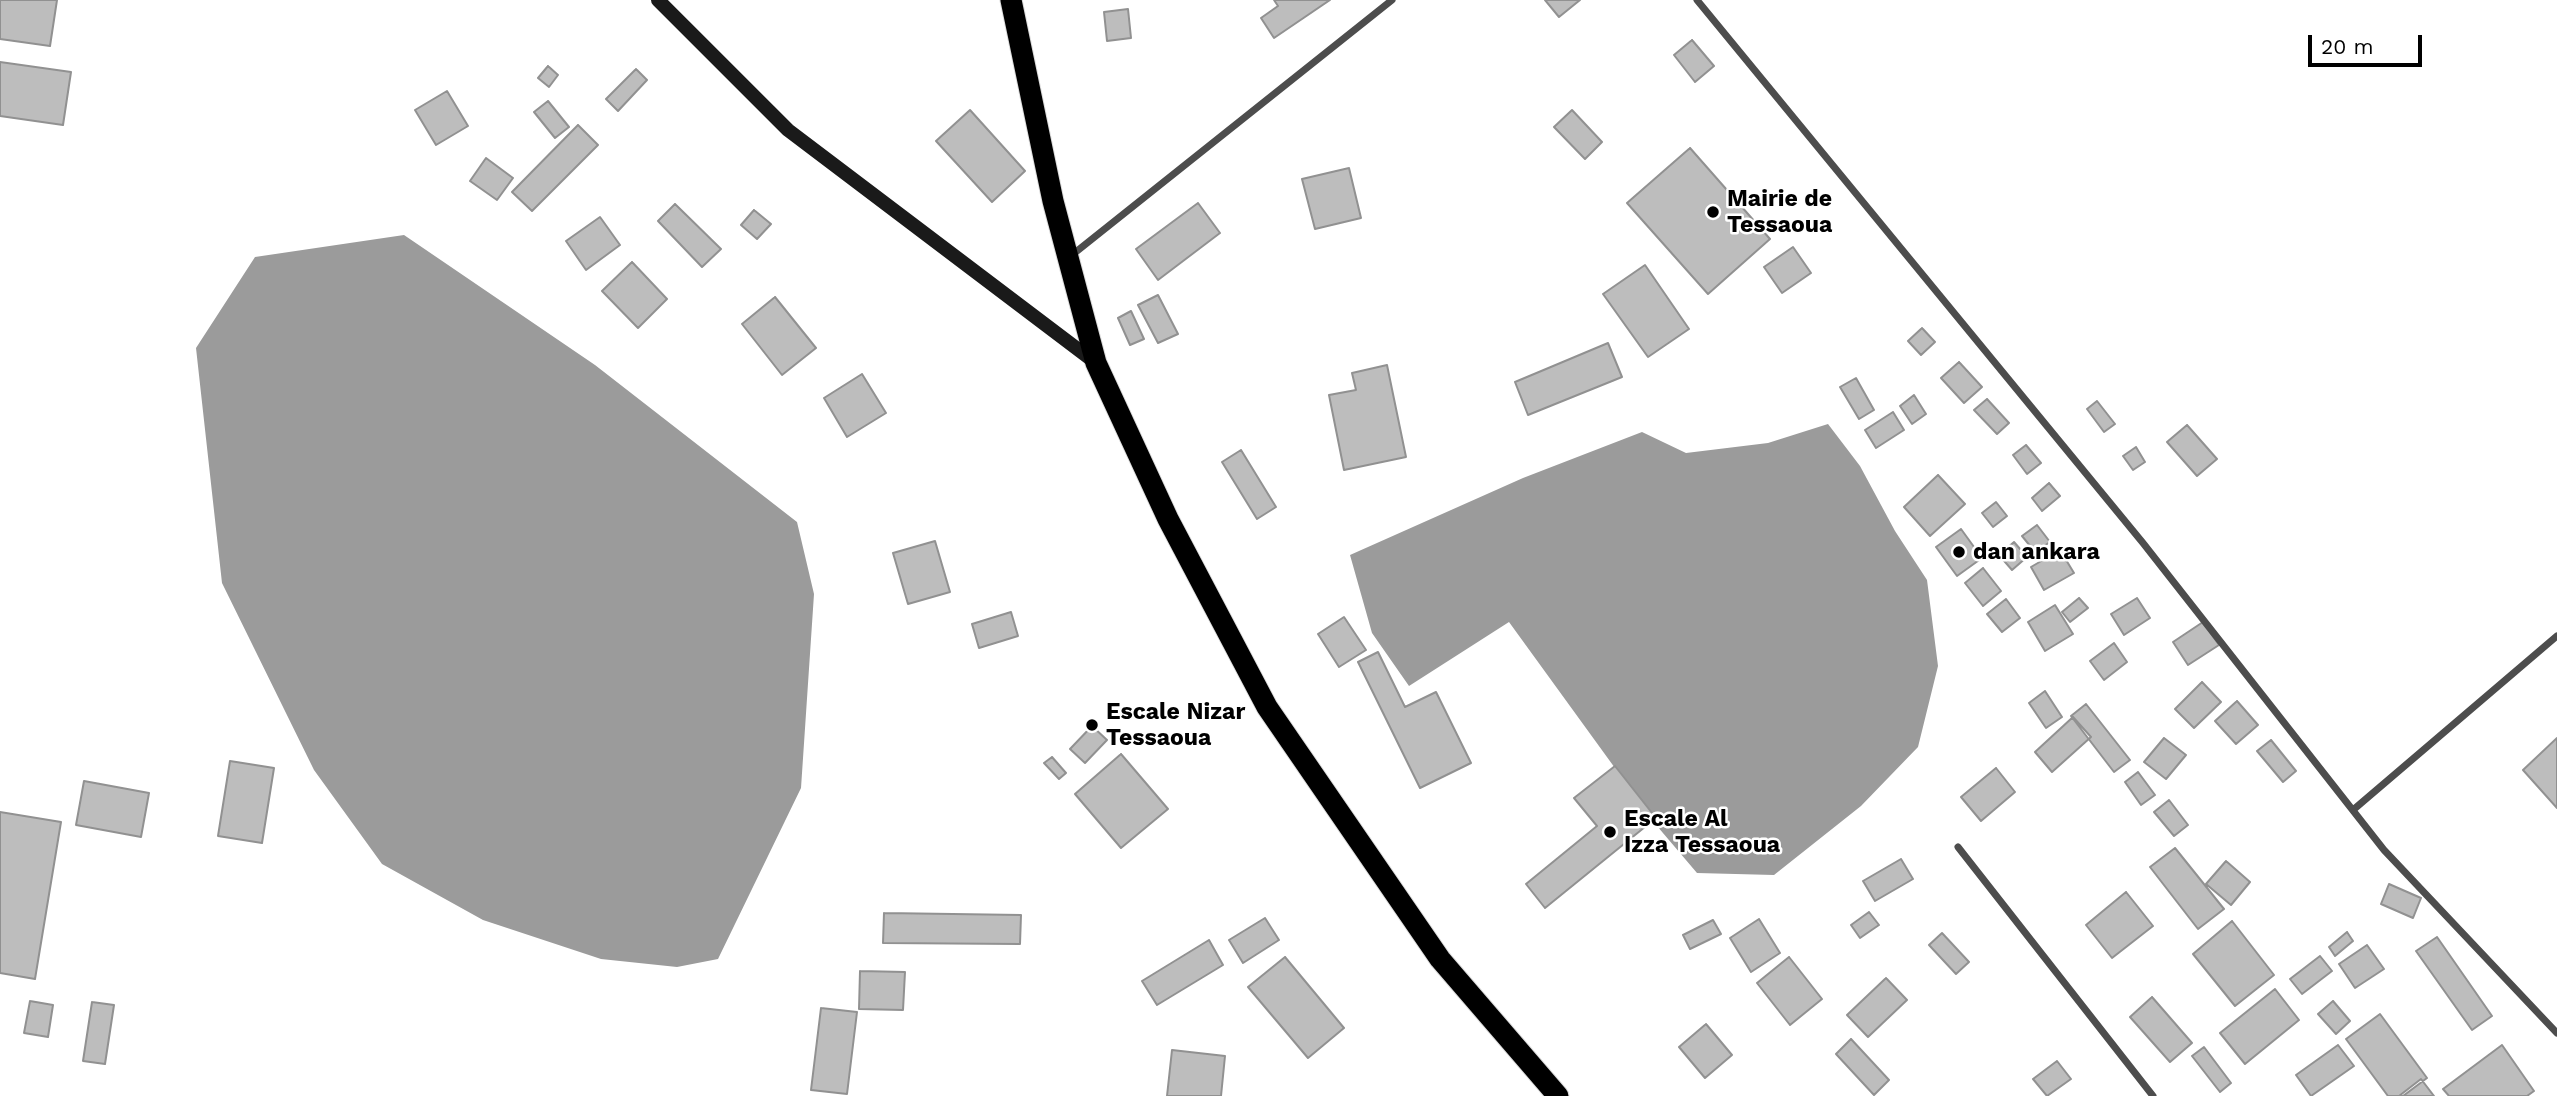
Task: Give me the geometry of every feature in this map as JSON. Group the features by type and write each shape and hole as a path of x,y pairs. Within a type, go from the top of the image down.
{"highway":[{"path":"1011,0 1053,201 1096,363 1168,519 1267,707 1440,959 1558,1096"}],"street":[{"path":"658,0 788,130 1096,363"},
{"path":"1068,258 1392,0"},
{"path":"1697,0 2143,543 2384,850 2557,1033"},
{"path":"2353,810 2557,636"},
{"path":"1958,847 2153,1096"}],"shaded area":[{"path":"404,235 595,365 797,522 814,594 801,788 718,959 677,967 601,959 483,920 382,864 314,770 222,583 196,348 255,257"},
{"path":"1828,424 1860,466 1895,531 1927,580 1938,666 1918,747 1861,806 1774,875 1697,873 1657,826 1509,622 1409,686 1372,633 1350,555 1523,478 1642,432 1686,453 1768,443"}],"building":[{"path":"0,0 57,0 50,46 0,39"},
{"path":"1274,0 1330,0 1274,38 1261,18 1278,6"},
{"path":"1545,0 1580,0 1559,17"},
{"path":"1128,9 1131,38 1107,41 1104,12"},
{"path":"1692,40 1714,66 1695,82 1674,55"},
{"path":"0,62 71,72 63,125 0,116"},
{"path":"548,66 558,75 549,87 538,78"},
{"path":"636,69 647,80 618,111 606,99"},
{"path":"447,91 468,126 436,145 415,110"},
{"path":"548,101 569,127 555,138 534,112"},
{"path":"970,110 1025,171 992,202 936,141"},
{"path":"1572,110 1602,142 1585,159 1554,127"},
{"path":"578,125 598,145 532,211 512,192"},
{"path":"1690,148 1770,239 1708,294 1627,203"},
{"path":"486,158 513,178 497,200 470,181"},
{"path":"1349,168 1361,218 1315,229 1302,179"},
{"path":"1198,203 1220,233 1158,280 1136,249"},
{"path":"675,204 721,249 702,267 658,221"},
{"path":"754,210 771,224 757,239 741,225"},
{"path":"600,217 620,245 586,270 566,241"},
{"path":"1793,247 1811,273 1782,293 1764,267"},
{"path":"632,262 667,299 638,328 602,291"},
{"path":"1645,265 1689,329 1648,357 1603,294"},
{"path":"1158,295 1178,334 1158,343 1138,305"},
{"path":"775,297 816,348 782,375 742,324"},
{"path":"1131,311 1144,339 1130,345 1118,318"},
{"path":"1922,328 1935,342 1921,355 1908,341"},
{"path":"1608,343 1622,377 1528,415 1515,382"},
{"path":"1959,362 1982,387 1964,403 1941,378"},
{"path":"1387,365 1406,457 1344,470 1329,395 1356,390 1352,373"},
{"path":"862,374 886,413 847,437 824,398"},
{"path":"1856,378 1874,410 1859,419 1840,387"},
{"path":"1914,395 1926,414 1912,424 1900,406"},
{"path":"1987,399 2009,423 1997,434 1974,410"},
{"path":"2097,401 2115,424 2104,432 2087,409"},
{"path":"1893,412 1904,430 1876,448 1865,430"},
{"path":"2187,425 2217,459 2197,476 2167,442"},
{"path":"2026,445 2041,463 2027,474 2013,455"},
{"path":"2136,447 2145,462 2133,470 2123,456"},
{"path":"1241,450 1276,507 1257,519 1222,462"},
{"path":"1938,475 1965,504 1930,536 1904,507"},
{"path":"2049,483 2060,496 2042,511 2032,498"},
{"path":"1996,502 2007,516 1993,527 1982,513"},
{"path":"2037,525 2050,542 2035,552 2022,536"},
{"name":"dan ankara","path":"1961,529 1982,558 1957,576 1936,547"},
{"path":"935,541 950,592 908,604 893,553"},
{"path":"2014,542 2027,557 2012,570 1999,555"},
{"path":"2060,550 2074,573 2044,590 2031,567"},
{"path":"1983,568 2001,591 1983,606 1965,583"},
{"path":"2079,598 2088,608 2070,622 2062,612"},
{"path":"2137,598 2150,618 2124,635 2111,614"},
{"path":"2006,599 2020,618 2002,632 1987,614"},
{"path":"2055,605 2073,634 2045,651 2028,622"},
{"path":"1011,612 1018,636 979,648 972,624"},
{"path":"1344,617 1366,650 1339,667 1318,634"},
{"path":"2203,622 2219,645 2188,665 2173,642"},
{"path":"2114,643 2127,662 2104,680 2090,661"},
{"path":"1378,652 1405,707 1436,692 1471,763 1420,788 1358,662"},
{"path":"2202,682 2221,702 2194,728 2175,709"},
{"path":"2045,691 2062,717 2046,728 2029,703"},
{"path":"2237,701 2258,725 2236,744 2215,721"},
{"path":"2086,704 2130,760 2114,772 2071,716"},
{"path":"2073,717 2091,737 2052,772 2035,752"},
{"path":"1092,726 1107,740 1085,763 1070,749"},
{"path":"2164,738 2186,755 2166,779 2144,762"},
{"path":"2557,738 2557,808 2523,770"},
{"path":"2271,740 2296,771 2283,782 2257,751"},
{"path":"1121,754 1168,809 1121,848 1075,794"},
{"path":"1052,757 1066,773 1059,779 1044,763"},
{"path":"230,761 274,768 262,843 218,836"},
{"path":"1615,766 1656,818 1545,908 1526,884 1597,826 1574,798"},
{"path":"1996,768 2015,792 1981,821 1961,797"},
{"path":"2138,772 2155,795 2141,805 2125,782"},
{"path":"84,781 149,793 141,837 76,825"},
{"path":"2169,800 2188,825 2174,836 2154,812"},
{"path":"0,812 61,822 35,979 0,973"},
{"path":"2175,848 2224,909 2198,929 2150,867"},
{"path":"1901,859 1913,879 1875,901 1863,881"},
{"path":"2226,861 2250,882 2231,905 2206,884"},
{"path":"2389,884 2421,898 2413,918 2381,904"},
{"path":"2126,892 2153,926 2112,958 2086,925"},
{"path":"1869,912 1879,925 1860,938 1851,925"},
{"path":"884,913 1021,915 1020,944 883,943"},
{"path":"1265,918 1279,940 1243,963 1229,940"},
{"path":"1759,919 1780,953 1751,972 1730,938"},
{"path":"1713,920 1721,934 1690,949 1683,935"},
{"path":"2232,921 2274,975 2235,1006 2193,954"},
{"path":"2347,932 2353,941 2335,956 2329,947"},
{"path":"1942,933 1969,962 1956,974 1929,945"},
{"path":"2437,937 2492,1016 2472,1030 2416,951"},
{"path":"1209,940 1223,965 1157,1005 1142,981"},
{"path":"2367,945 2384,969 2355,988 2339,964"},
{"path":"2320,956 2332,971 2302,994 2290,979"},
{"path":"1285,957 1344,1028 1308,1058 1248,987"},
{"path":"1789,957 1822,999 1790,1025 1757,983"},
{"path":"860,971 905,972 903,1010 859,1009"},
{"path":"1886,978 1907,1000 1868,1037 1847,1015"},
{"path":"2275,989 2299,1020 2245,1064 2220,1033"},
{"path":"2152,997 2192,1043 2170,1062 2130,1017"},
{"path":"30,1001 53,1005 48,1037 24,1033"},
{"path":"2333,1001 2350,1021 2336,1034 2318,1014"},
{"path":"92,1002 114,1005 105,1064 83,1061"},
{"path":"821,1008 857,1012 847,1094 811,1090"},
{"path":"2380,1014 2427,1078 2403,1096 2388,1096 2346,1039"},
{"path":"1706,1024 1732,1055 1705,1078 1679,1047"},
{"path":"1851,1039 1889,1080 1874,1095 1836,1054"},
{"path":"2338,1045 2354,1066 2311,1096 2296,1075"},
{"path":"2502,1045 2534,1091 2527,1096 2449,1096 2443,1089"},
{"path":"2204,1047 2231,1083 2220,1092 2192,1056"},
{"path":"1172,1050 1225,1056 1221,1096 1167,1096"},
{"path":"2057,1061 2071,1079 2047,1096 2033,1079"},
{"path":"2421,1079 2434,1096 2399,1096"}],"place":[{"name":"Mairie de Tessaoua","path":"1713,212"},
{"name":"dan ankara","path":"1959,552"},
{"name":"Escale Nizar Tessaoua","path":"1092,725"},
{"name":"Escale Al Izza Tessaoua","path":"1610,832"}]}
